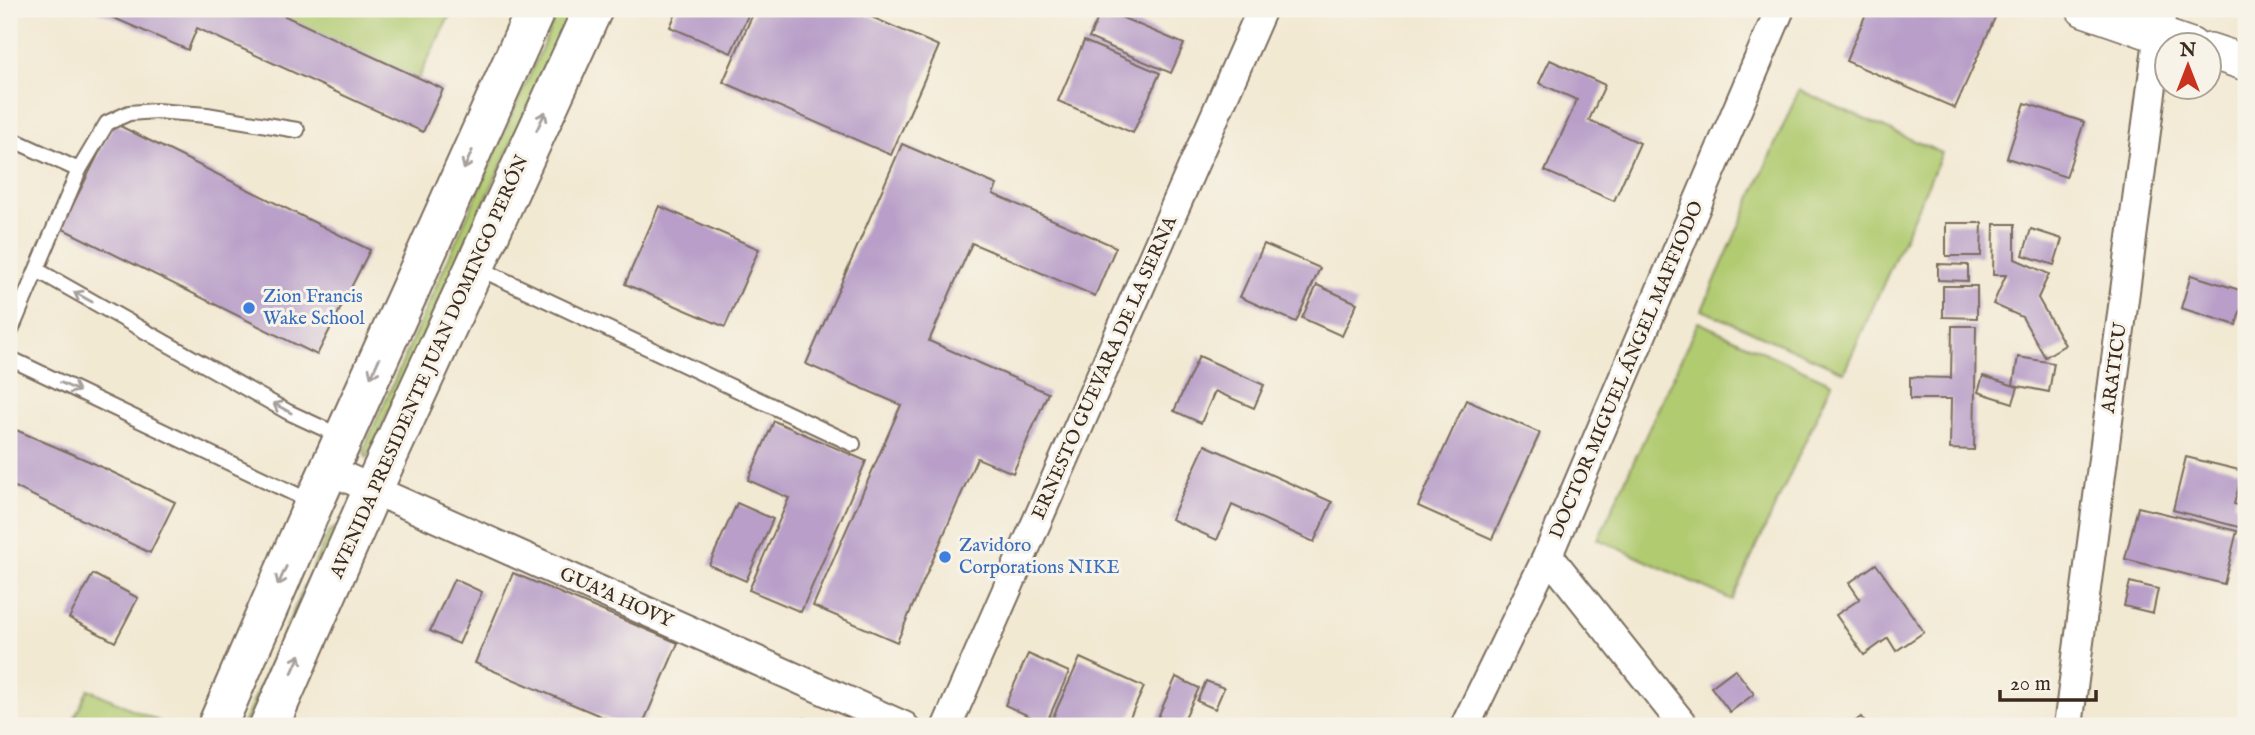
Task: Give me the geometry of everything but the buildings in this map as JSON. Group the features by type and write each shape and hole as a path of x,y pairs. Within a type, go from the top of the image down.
{"main road":[{"path":"217,726 536,9"},
{"name":"AVENIDA PRESIDENTE JUAN DOMINGO PERÓN","path":"269,726 373,489 593,9"}],"street":[{"name":"ERNESTO GUEVARA DE LA SERNA","path":"947,726 1262,9"},
{"name":"DOCTOR MIGUEL ÁNGEL MAFFIODO","path":"1465,726 1548,555 1780,9"},
{"path":"2084,9 2171,30"},
{"name":"ARATICU","path":"2068,726 2171,30"},
{"path":"2224,56 2246,63"},
{"name":"GUA'A HOVY","path":"329,470 904,726"},
{"path":"1548,555 1684,726"}],"lane":[{"path":"9,335 79,170 107,123 129,113 156,111 207,115 297,130"},
{"path":"9,138 79,170"},
{"path":"475,267 853,444"},
{"path":"37,270 288,412 329,470"},
{"path":"9,358 329,470"}],"green space":[{"path":"260,9 453,9 416,83"},
{"path":"559,9 573,9 367,458 364,449"},
{"path":"1799,90 1942,153 1844,372 1702,310"},
{"path":"1698,322 1832,383 1732,600 1598,539"},
{"path":"336,527 256,726 242,726 329,532"},
{"path":"88,689 160,722 158,726 71,726"}],"place":[{"name":"Zion Francis Wake School","path":"249,308"},
{"name":"Zavidoro Corporations NIKE","path":"945,557"}]}
